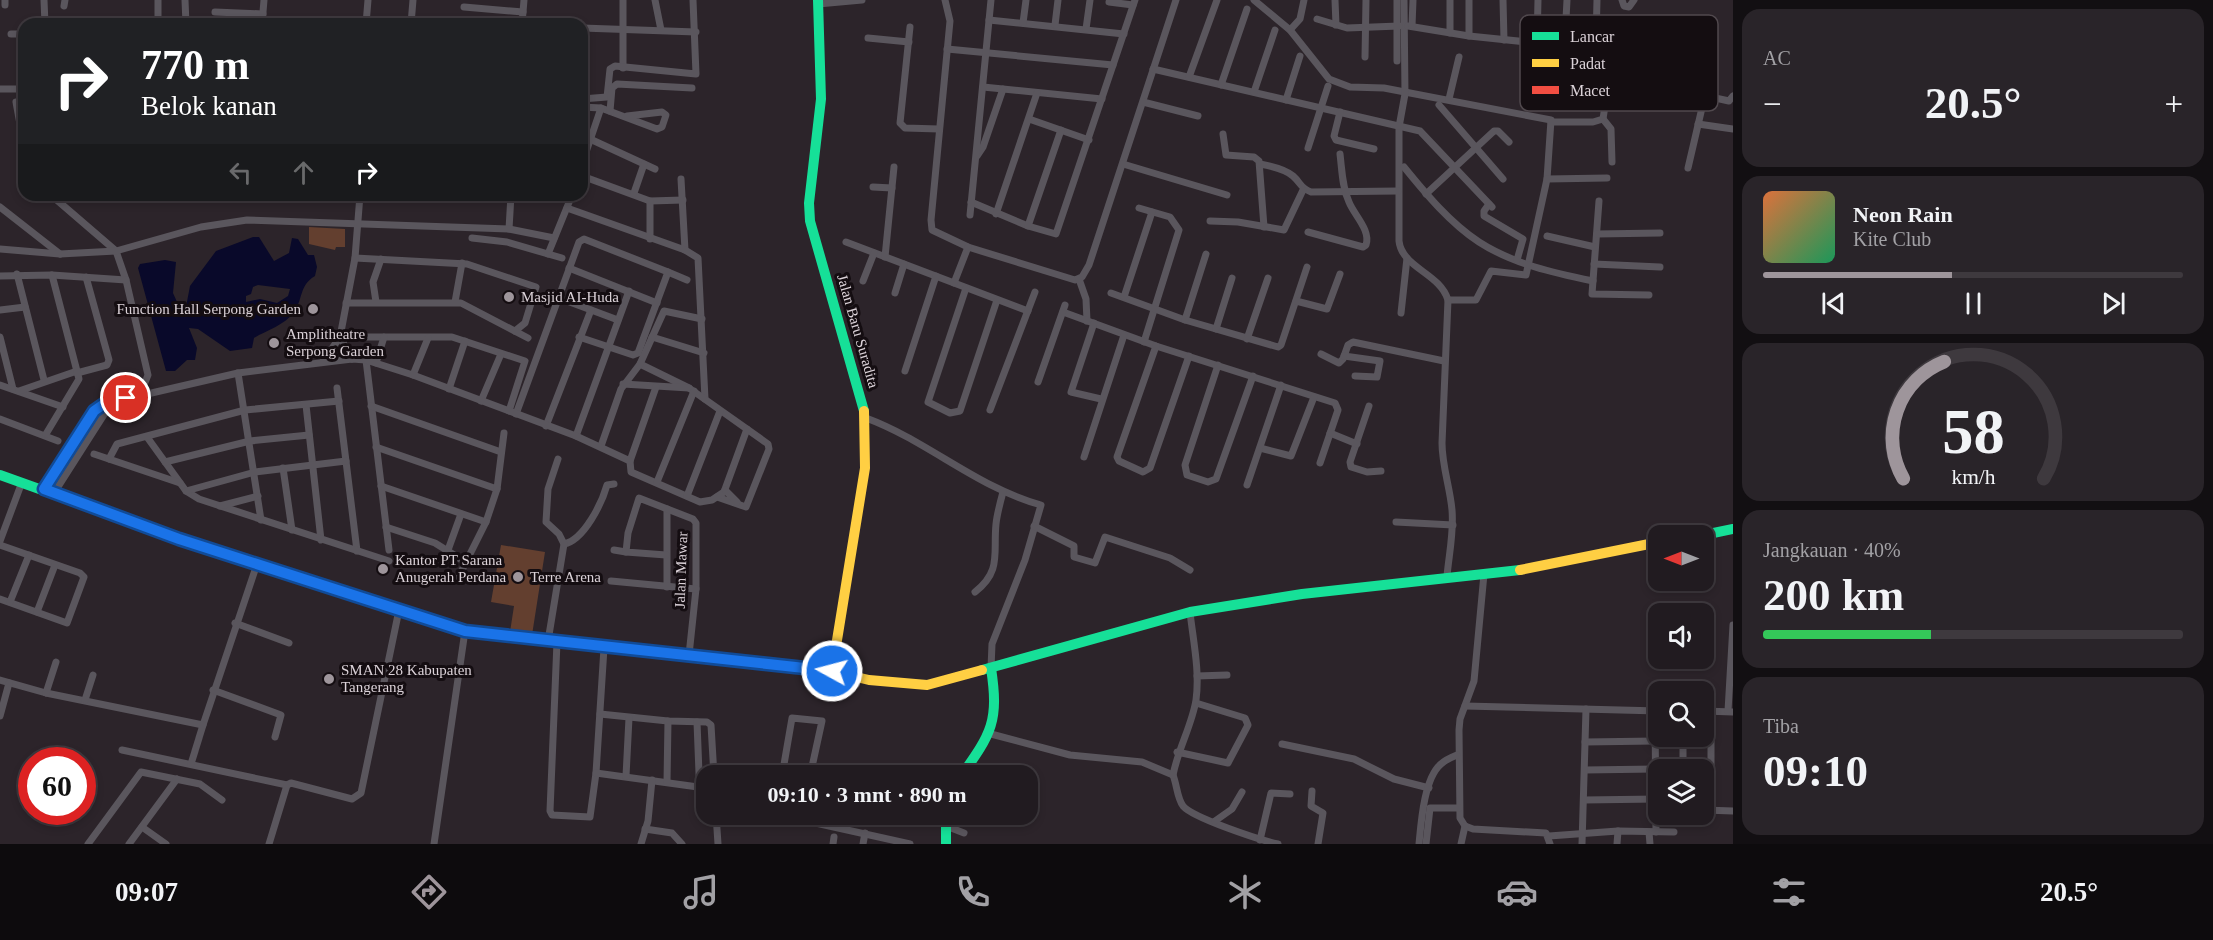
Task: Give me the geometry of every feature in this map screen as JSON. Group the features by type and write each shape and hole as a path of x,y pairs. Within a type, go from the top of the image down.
{"main road":[{"name":"Jalan Baru Suradita","path":"818,2 821,99 809,203 810,221 866,418 865,468 832,671"},
{"path":"0,475 179,539 465,631 604,648 832,671 869,680 927,686 1190,612 1266,598 1447,576 1484,574 1568,562 1648,544"},
{"path":"1714,533 1733,529"},
{"path":"969,765 991,734 997,702 990,668"},
{"path":"946,826 946,844"}],"street":[{"path":"44,0 45,18"},
{"path":"158,0 158,18"},
{"path":"185,0 186,18"},
{"path":"262,18 264,0"},
{"path":"366,0 366,18"},
{"path":"412,18 414,0"},
{"path":"522,18 524,0"},
{"path":"622,68 623,0"},
{"path":"655,0 661,30"},
{"path":"588,99 607,97 610,69 615,66 696,74 693,0"},
{"path":"818,2 862,0"},
{"path":"945,0 950,21 931,226 935,232 968,247 1066,278 1078,279 1086,271 1176,0"},
{"path":"970,215 991,0"},
{"path":"1023,22 1026,0"},
{"path":"1055,25 1058,0"},
{"path":"1086,29 1090,0"},
{"path":"1189,77 1216,0"},
{"path":"1254,0 1290,30 1329,79 1350,87 1384,88 1405,94 1449,99 1490,110 1549,119 1551,122 1593,122 1603,119"},
{"path":"1290,30 1300,19 1304,0"},
{"path":"1335,0 1336,25"},
{"path":"1365,57 1366,0"},
{"path":"1396,61 1397,0"},
{"path":"1404,0 1405,94 1399,127 1400,249 1407,258 1441,284 1448,300 1442,455 1453,525 1447,576"},
{"path":"1413,0 1410,26 1520,41"},
{"path":"1450,0 1450,33"},
{"path":"1469,0 1469,36"},
{"path":"1503,0 1504,40"},
{"path":"1538,0 1538,15"},
{"path":"1567,0 1567,15"},
{"path":"1597,0 1597,15"},
{"path":"1622,0 1624,6 1629,7 1634,0"},
{"path":"971,202 996,214 1056,234 1134,3 1109,2"},
{"path":"464,7 523,12"},
{"path":"1221,85 1248,9"},
{"path":"215,12 262,14"},
{"path":"1317,19 1336,25 1366,28 1398,26"},
{"path":"989,20 1055,25 1124,34"},
{"path":"910,27 900,123 905,128 939,129"},
{"path":"588,28 696,32"},
{"path":"1254,93 1275,30"},
{"path":"11,34 18,34"},
{"path":"868,38 909,42"},
{"path":"947,49 1113,65"},
{"path":"1286,100 1300,56"},
{"path":"1449,99 1459,57"},
{"path":"1153,69 1422,132 1454,169 1490,205 1484,211 1484,216 1523,239 1517,260"},
{"path":"610,111 612,88 617,84 692,88"},
{"path":"1308,148 1328,86"},
{"path":"982,87 1102,99"},
{"path":"0,89 18,89"},
{"path":"976,157 983,147 1003,89"},
{"path":"996,214 1037,93"},
{"path":"1718,98 1729,101 1733,96"},
{"path":"16,102 18,113"},
{"path":"1143,102 1198,116"},
{"path":"1439,105 1503,179"},
{"path":"588,108 601,108 657,129 662,126 666,115 662,112 627,116"},
{"path":"588,146 601,108"},
{"path":"1604,111 1603,119 1611,129 1612,162"},
{"path":"1688,168 1701,111"},
{"path":"1340,112 1334,136 1336,140 1374,149"},
{"path":"1029,119 1089,140"},
{"path":"1448,300 1476,300 1491,271 1523,277 1526,275 1547,179 1551,122"},
{"path":"1698,124 1733,129"},
{"path":"1028,226 1060,130"},
{"path":"1426,194 1494,131 1509,142"},
{"path":"1223,134 1226,155 1254,157 1260,164 1294,177 1304,190 1311,192 1398,191"},
{"path":"588,136 655,169"},
{"path":"1308,232 1363,247 1366,245 1368,240 1365,232 1345,190 1340,154"},
{"path":"634,193 644,164"},
{"path":"1123,164 1227,195"},
{"path":"1260,164 1264,226"},
{"path":"885,257 894,167"},
{"path":"1404,167 1426,194 1479,242 1517,260 1551,272 1593,281"},
{"path":"588,178 634,193 650,201 683,200"},
{"path":"1547,179 1607,178"},
{"path":"681,179 685,250"},
{"path":"873,187 892,188"},
{"path":"1210,221 1287,228 1304,190"},
{"path":"58,201 117,251 148,375 140,394"},
{"path":"323,362 340,338 355,258 360,201"},
{"path":"508,229 510,201"},
{"path":"548,254 570,201"},
{"path":"650,201 650,239"},
{"path":"1599,201 1594,295 1649,295"},
{"path":"0,207 60,254"},
{"path":"567,208 685,250 698,258 705,399"},
{"path":"1139,208 1170,217 1179,230 1144,342"},
{"path":"1124,297 1152,212"},
{"path":"0,249 60,254 117,251 201,227 236,221 358,222 508,229 554,238"},
{"path":"1597,234 1660,233"},
{"path":"1547,236 1595,247"},
{"path":"472,238 507,242 562,258"},
{"path":"513,413 579,242 584,239 687,280"},
{"path":"846,242 1028,311"},
{"path":"954,283 968,247"},
{"path":"863,281 874,253"},
{"path":"1185,320 1206,254"},
{"path":"355,258 462,263 536,287 525,323 516,331"},
{"path":"1401,313 1407,258"},
{"path":"376,302 373,282 381,259"},
{"path":"455,302 462,263"},
{"path":"895,293 904,264"},
{"path":"1594,264 1660,267"},
{"path":"1111,293 1185,320 1274,347 1281,345 1307,267"},
{"path":"569,268 657,303"},
{"path":"579,337 633,356 638,353 668,272"},
{"path":"17,274 45,380"},
{"path":"1296,301 1327,309 1340,274"},
{"path":"0,276 52,275 126,280"},
{"path":"46,434 77,384 77,372 52,275"},
{"path":"905,371 936,276"},
{"path":"16,390 107,364 109,360 86,277"},
{"path":"1216,329 1232,278"},
{"path":"1247,339 1268,278"},
{"path":"1078,279 1086,299 1090,322 1071,392 1101,399"},
{"path":"966,288 928,402 950,413 960,411 998,300"},
{"path":"576,436 629,291"},
{"path":"990,410 1035,292"},
{"path":"559,298 618,320"},
{"path":"346,303 455,302 465,304 528,338"},
{"path":"0,310 25,307"},
{"path":"1038,382 1064,308 1090,322 1124,335 1338,405 1320,463"},
{"path":"546,426 591,310"},
{"path":"601,446 623,384 640,364 664,311 702,319"},
{"path":"1084,457 1101,399 1124,335"},
{"path":"364,337 445,336 526,362 513,413"},
{"path":"0,337 16,390"},
{"path":"376,363 384,337"},
{"path":"652,337 704,353"},
{"path":"340,338 352,359"},
{"path":"413,375 428,338"},
{"path":"449,388 465,341"},
{"path":"1321,354 1339,363 1348,345 1353,342 1444,361"},
{"path":"1156,346 1117,457 1119,461 1143,472 1150,468 1189,356"},
{"path":"481,400 501,354"},
{"path":"1344,356 1380,361 1377,377 1355,376"},
{"path":"49,491 72,442 94,411 112,402 165,387 238,373 352,359 366,360 449,388 601,446 630,461"},
{"path":"366,360 389,550"},
{"path":"640,364 692,390 768,444 769,449 746,507 717,497"},
{"path":"1218,365 1185,465 1187,475 1208,482 1216,479 1253,376"},
{"path":"238,373 261,520"},
{"path":"148,375 165,387"},
{"path":"623,384 692,390"},
{"path":"0,385 63,407"},
{"path":"1247,485 1281,385"},
{"path":"656,387 630,461 631,472 700,502 717,497 725,490 747,429"},
{"path":"337,388 357,551"},
{"path":"657,482 692,390"},
{"path":"1260,448 1291,456 1314,397"},
{"path":"110,459 117,444 245,410 339,401"},
{"path":"49,491 112,402"},
{"path":"306,405 321,540"},
{"path":"371,406 501,452"},
{"path":"1369,406 1350,462 1351,467 1367,472 1381,471"},
{"path":"687,496 720,411"},
{"path":"866,418 906,434 945,461 1003,492 1041,506 1025,560 992,644 990,668"},
{"path":"0,419 46,434 58,441"},
{"path":"457,580 486,522 497,489 504,433"},
{"path":"1330,433 1357,444"},
{"path":"165,462 250,441 309,435"},
{"path":"147,437 186,491 199,499 389,561"},
{"path":"72,442 82,447"},
{"path":"376,447 497,489"},
{"path":"94,454 180,483"},
{"path":"558,459 548,489 546,522 559,534 564,544 553,642 550,814 590,817 596,773 604,648"},
{"path":"186,491 255,472 346,461"},
{"path":"282,468 292,530"},
{"path":"0,600 65,623 69,621 84,577 80,573 0,543 22,482"},
{"path":"564,544 574,539 593,519 607,485 614,484"},
{"path":"381,486 486,522"},
{"path":"725,490 737,502"},
{"path":"975,592 991,575 996,554 996,522 1003,492"},
{"path":"220,506 258,496"},
{"name":"Jalan Mawar","path":"626,552 634,506 639,498 693,519 696,523 696,589 689,656"},
{"path":"667,509 667,587"},
{"path":"448,550 461,514"},
{"path":"1396,522 1453,525"},
{"path":"1034,526 1074,546 1074,557 1095,563 1105,537 1170,558 1190,570"},
{"path":"386,527 415,535 448,550 467,563"},
{"path":"614,550 666,555"},
{"path":"10,602 29,555"},
{"path":"191,764 235,623 257,564"},
{"path":"37,612 55,565"},
{"path":"1461,844 1465,826 1459,808 1457,755 1460,719 1474,681 1484,574"},
{"path":"611,581 696,589"},
{"path":"122,750 286,785 291,783 352,799 361,793 399,610"},
{"path":"1190,612 1197,676 1196,703 1177,752 1173,775 1184,806 1263,842 1278,844"},
{"path":"235,623 289,643"},
{"path":"1714,711 1730,711 1733,625"},
{"path":"434,844 456,677 465,631"},
{"path":"46,693 56,662"},
{"path":"85,700 93,675"},
{"path":"1197,676 1227,675"},
{"path":"0,680 46,693 203,725"},
{"path":"0,716 9,683"},
{"path":"213,690 281,715 275,738"},
{"path":"1177,752 1228,763 1248,725 1245,718 1196,703"},
{"path":"1465,706 1648,711"},
{"path":"1582,844 1586,709"},
{"path":"600,714 668,722 707,722 711,725 713,765"},
{"path":"626,776 629,718"},
{"path":"784,765 792,718 822,721 812,765"},
{"path":"667,782 668,722"},
{"path":"697,722 698,765"},
{"path":"991,734 1070,755 1142,762 1173,775"},
{"path":"1585,742 1648,741"},
{"path":"1282,744 1354,759 1394,779 1429,788"},
{"path":"1419,844 1421,817 1429,788 1440,764 1457,755"},
{"path":"1585,770 1648,769"},
{"path":"596,773 696,787"},
{"path":"88,844 138,774 200,784 222,800"},
{"path":"129,844 177,779"},
{"path":"641,844 652,780"},
{"path":"269,844 286,785"},
{"path":"1312,791 1311,806 1323,813 1318,844"},
{"path":"1215,821 1232,809 1242,792"},
{"path":"1263,842 1271,793 1290,794"},
{"path":"1584,800 1648,799"},
{"path":"1426,844 1430,808 1459,808"},
{"path":"1714,810 1733,811"},
{"path":"717,825 718,844"},
{"path":"832,825 910,844"},
{"path":"1650,844 1655,825"},
{"path":"946,826 964,833"},
{"path":"1465,826 1473,830 1546,833 1549,836 1618,831 1674,832"},
{"path":"142,827 166,844"},
{"path":"645,829 672,833 682,844"},
{"path":"1617,844 1618,831"},
{"path":"863,844 865,833"},
{"path":"1549,836 1550,844"}],"shaded area":[{"path":"309,227 345,229 345,247 336,247 335,250 309,244"},
{"name":"Terre Arena","path":"501,545 545,552 532,635 510,632 514,606 491,602"}],"water":[{"path":"253,237 259,237 274,261 289,253 292,238 298,239 308,255 314,255 317,267 315,276 306,284 297,307 290,317 254,338 252,348 230,351 198,329 189,328 197,348 195,360 187,360 175,371 166,371 138,268 140,264 165,260 176,262 173,293 182,313 185,312 190,286 216,251","holes":["258,285 290,289 288,296 277,303 260,299 246,302 246,296 251,294 253,287"]}],"traffic: fast":[{"path":"818,0 821,99 809,203 810,221 864,411"},
{"path":"0,475 179,539 465,631 521,637"},
{"path":"1714,533 1733,529"},
{"path":"982,670 1190,612 1302,594 1520,570"},
{"path":"968,765 991,726 994,701 991,668"},
{"path":"946,825 946,844"}],"traffic: slow":[{"path":"832,671 865,468 864,411"},
{"path":"1520,570 1648,544"},
{"path":"665,653 827,670 869,680 927,685 982,670"}],"traffic: jam":[{"path":"521,637 665,653"}],"place":[{"name":"Masjid AI-Huda","path":"509,297"},
{"name":"Function Hall Serpong Garden","path":"313,309"},
{"name":"Amplitheatre Serpong Garden","path":"274,343"},
{"name":"Kantor PT Sarana Anugerah Perdana","path":"383,569"},
{"name":"Terre Arena","path":"518,577"},
{"name":"SMAN 28 Kabupaten Tangerang","path":"329,679"}],"route":[{"path":"126,398 104,404 94,411 44,489 179,539 465,631 604,648 742,660 832,671"}]}
